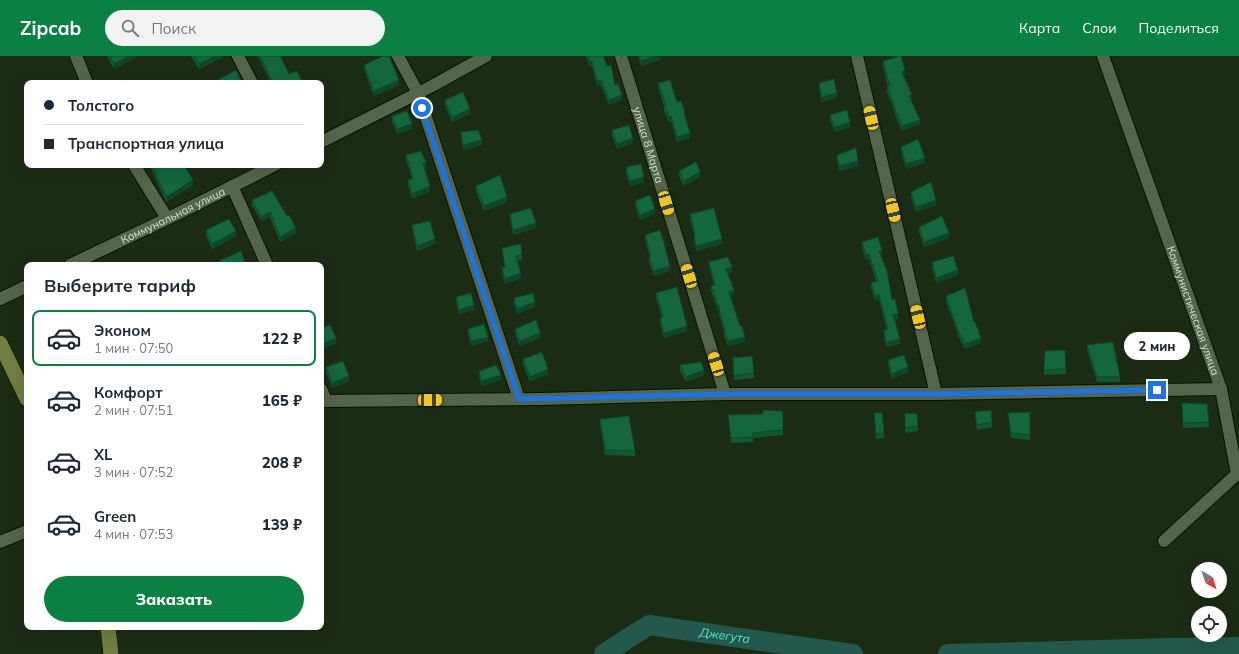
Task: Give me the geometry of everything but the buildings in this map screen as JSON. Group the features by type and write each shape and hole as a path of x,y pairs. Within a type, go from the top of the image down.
{"main road":[{"path":"0,343 24,393"},
{"path":"108,630 111,654"}],"street":[{"path":"76,56 87,80"},
{"path":"238,56 250,80"},
{"path":"398,56 418,93 519,399"},
{"path":"324,140 418,93 486,56"},
{"name":"улица 8 Марта","path":"621,56 726,394"},
{"path":"857,56 936,394"},
{"name":"Коммунистическая улица","path":"1103,56 1221,389 1237,474 1164,541"},
{"path":"136,168 166,218"},
{"name":"Коммунальная улица","path":"76,262 269,168"},
{"path":"232,186 265,262"},
{"path":"0,299 24,287"},
{"path":"324,397 519,399 726,394 936,394 1221,389"},
{"path":"0,542 24,531"}],"waterway":[{"name":"Джегута","path":"604,654 649,625 853,654"},
{"name":"Джегута","path":"948,654 1239,647"}],"route":[{"path":"422,108 519,399 726,394 936,394 1157,390"}]}
